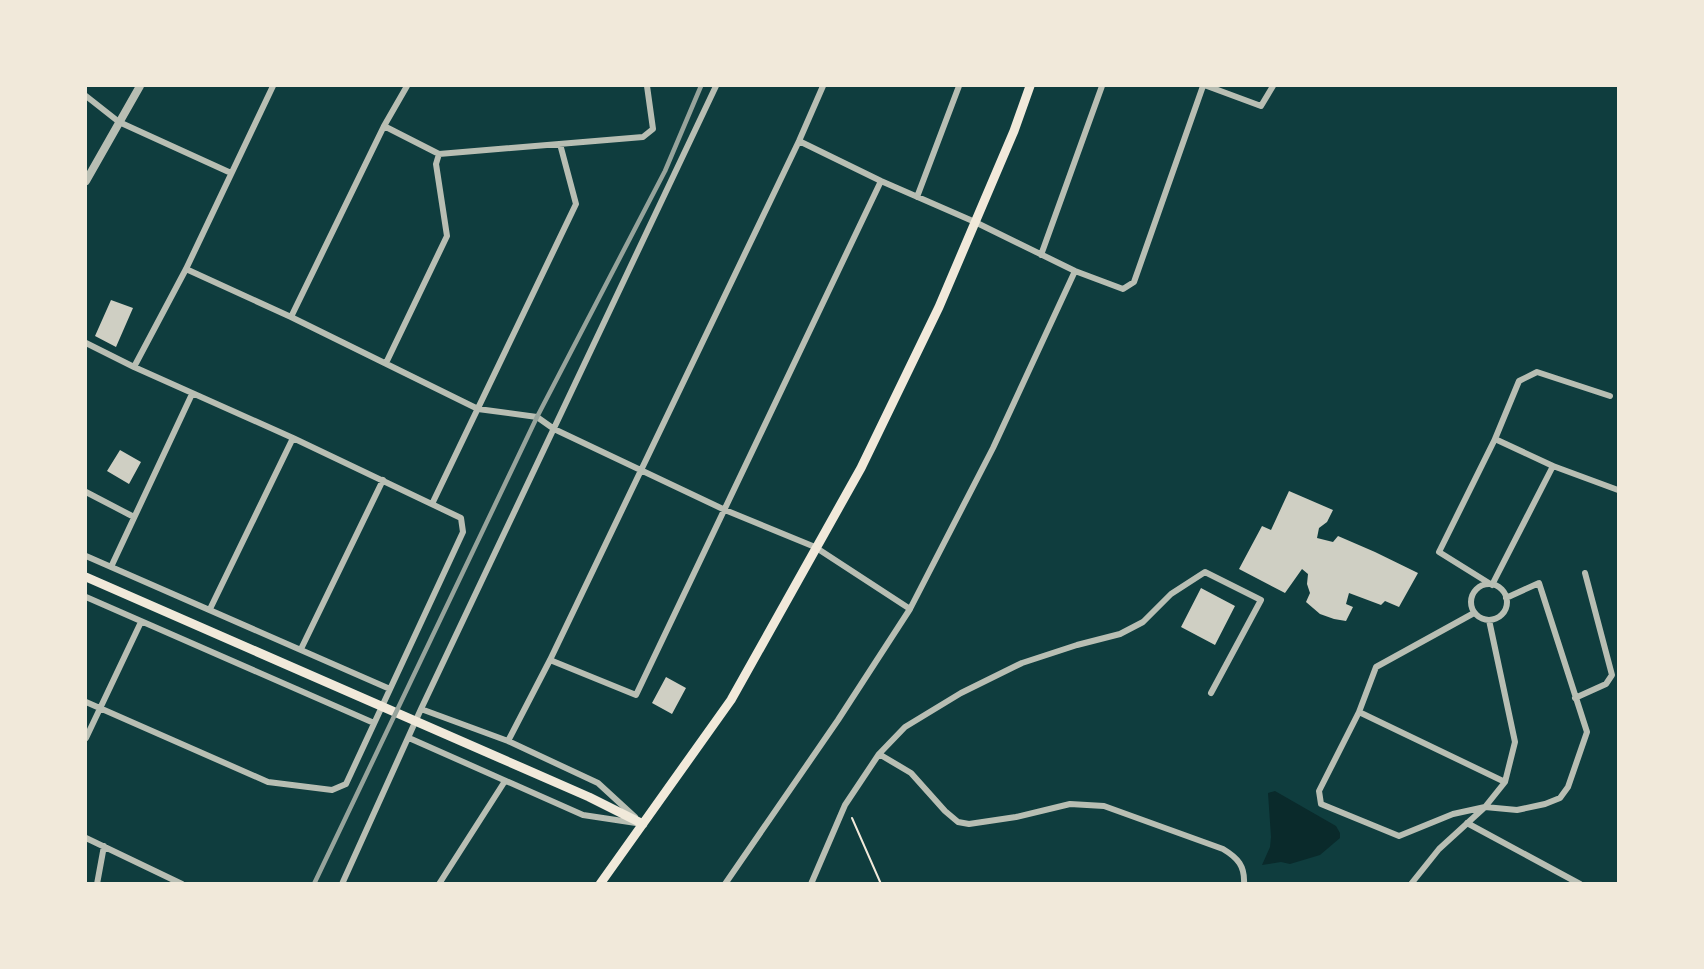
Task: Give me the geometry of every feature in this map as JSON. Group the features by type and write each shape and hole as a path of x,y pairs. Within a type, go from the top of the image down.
{"main road":[{"path":"600,884 731,700 866,457 939,307 1014,131 1030,86"},
{"path":"86,577 589,796 643,824"}],"street":[{"path":"86,181 140,86"},
{"path":"134,367 186,269 273,86"},
{"path":"291,317 384,126 407,86"},
{"path":"384,126 439,154 643,137 653,129 647,86"},
{"path":"342,884 421,709 716,86"},
{"path":"508,741 550,660 640,468 799,141 823,86"},
{"path":"917,197 959,86"},
{"path":"1041,255 1102,86"},
{"path":"799,141 881,181 975,222 1075,272 1123,289 1134,282 1205,86 1261,106 1273,86"},
{"path":"86,96 119,122 231,173"},
{"path":"432,504 576,204 560,144"},
{"path":"386,363 447,236 436,164 439,154"},
{"path":"550,660 636,695 881,181"},
{"path":"186,269 291,317 478,409 537,417 554,429 725,510 815,547 910,609"},
{"path":"725,884 838,720 910,609 993,448 1075,272"},
{"path":"86,343 461,518 463,532 346,784 332,789 268,782 86,702"},
{"path":"1492,585 1478,588 1474,593 1471,606 1474,613 1489,620 1497,618 1506,606 1506,598 1501,589 1439,552 1495,439 1519,381 1537,372 1610,396"},
{"path":"111,567 192,394"},
{"path":"210,609 293,438"},
{"path":"1495,439 1552,466 1618,490"},
{"path":"1492,585 1552,466"},
{"path":"301,649 383,480"},
{"path":"86,492 134,517"},
{"path":"86,556 390,689"},
{"path":"811,884 845,805 879,754 905,728 961,693 1022,663 1120,633 1143,622 1171,594 1205,572 1261,600 1211,693"},
{"path":"1575,698 1606,684 1612,675 1585,573"},
{"path":"1474,613 1376,667 1359,712 1319,791 1321,804 1399,836 1453,814 1485,807 1517,810 1560,798 1568,787 1587,732 1539,583 1506,598"},
{"path":"86,597 374,723"},
{"path":"1411,884 1439,849 1485,807 1505,783 1515,742 1489,620"},
{"path":"86,738 141,622"},
{"path":"421,709 508,741 598,783 643,824"},
{"path":"1359,712 1505,783"},
{"path":"409,738 583,815 643,824"},
{"path":"879,754 911,773 958,822 969,824 1016,817 1070,804 1104,806 1223,849 1235,857 1245,872 1244,884"},
{"path":"439,884 505,781"},
{"path":"1467,823 1580,884"},
{"path":"86,838 182,884"},
{"path":"97,884 104,846"}],"path":[{"path":"845,805 881,884"}],"water":[{"path":"1275,791 1336,826 1340,838 1320,855 1290,864 1281,862 1262,865 1270,847 1271,837 1268,793"}],"building":[{"path":"111,300 133,308 116,347 95,336"},
{"path":"120,450 141,462 129,484 107,471"},
{"path":"1289,491 1333,510 1327,522 1319,528 1317,538 1333,542 1338,536 1418,573 1399,607 1385,601 1381,605 1349,593 1346,604 1353,607 1346,621 1334,619 1320,614 1306,602 1310,593 1307,584 1308,574 1302,569 1285,593 1239,569 1262,526 1271,530"},
{"path":"1201,588 1235,606 1215,645 1181,627"},
{"path":"666,677 686,688 672,714 652,703"}],"railway":[{"path":"314,884 537,417 665,171 701,86"}]}
